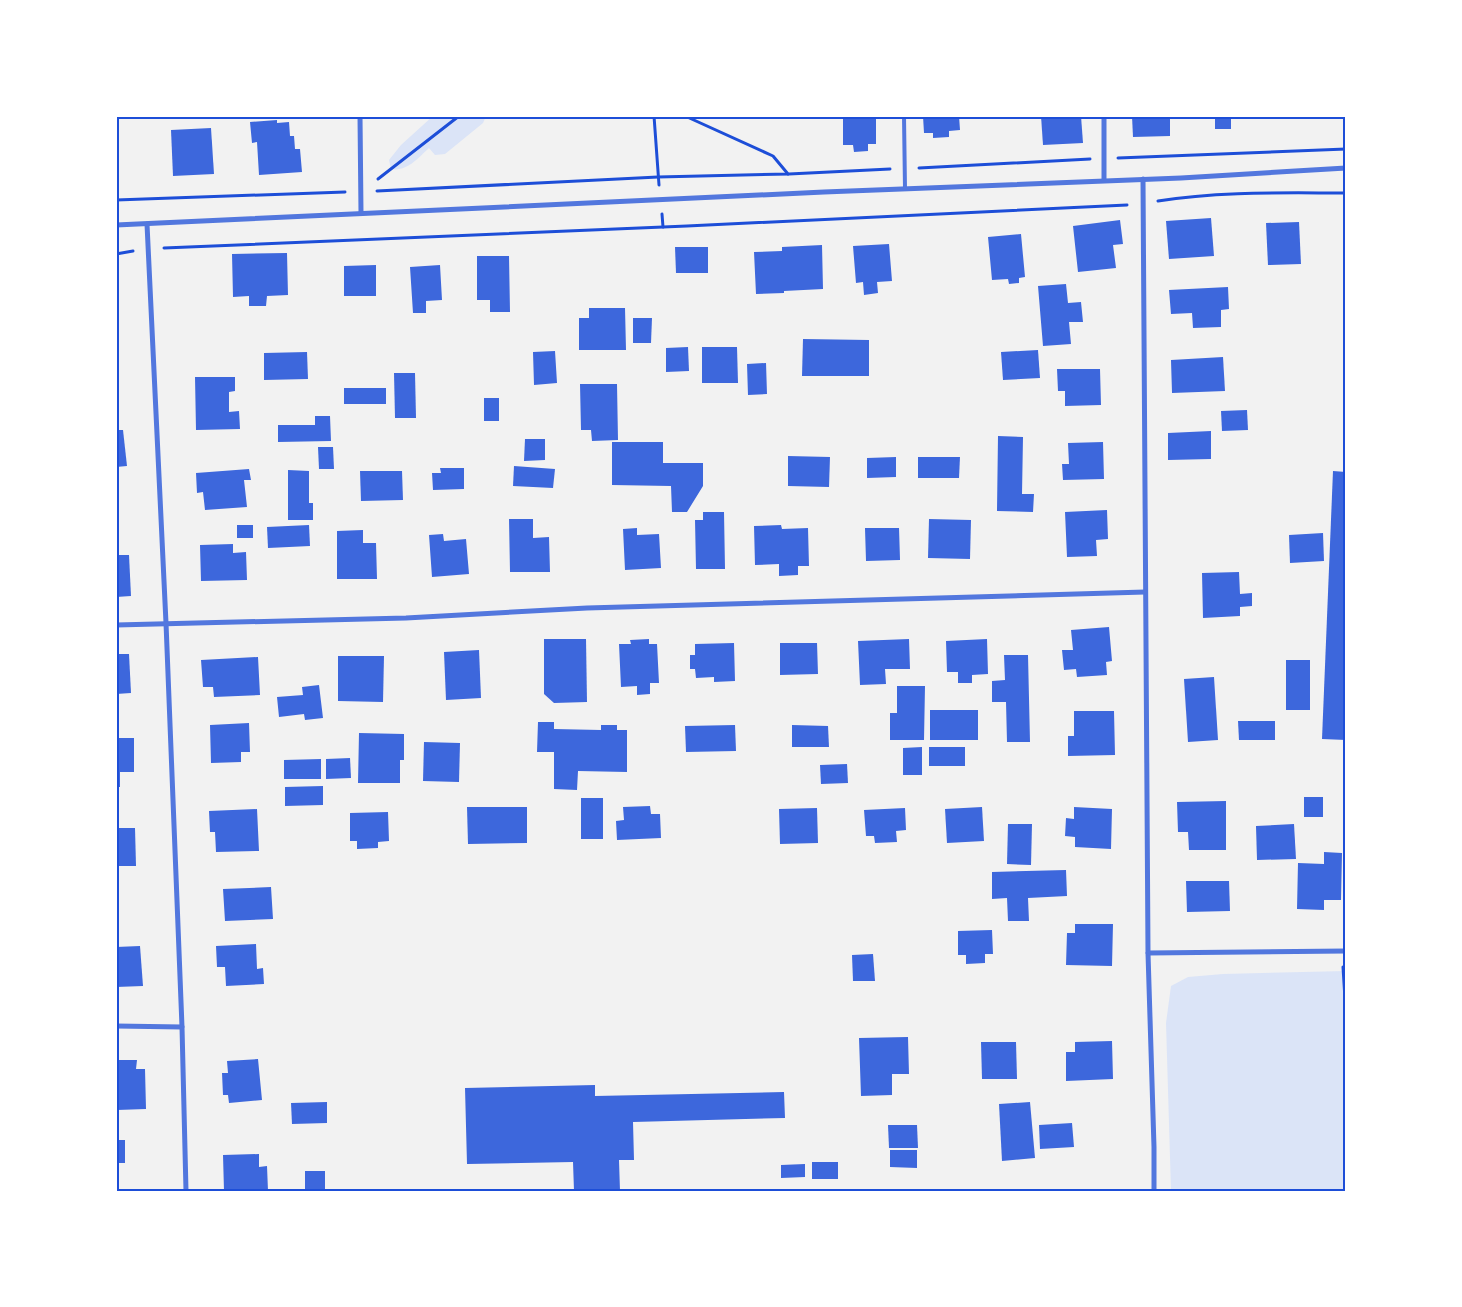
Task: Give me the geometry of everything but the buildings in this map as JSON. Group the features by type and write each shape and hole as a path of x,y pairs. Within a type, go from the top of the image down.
{"street":[{"path":"360,116 361,213"},
{"path":"1104,116 1104,180"},
{"path":"116,225 1143,179 1346,168"},
{"path":"1143,179 1148,953 1154,1191"},
{"path":"147,224 166,623 182,1027 186,1191"},
{"path":"116,229 128,225"},
{"path":"116,625 406,618 587,608 1145,592"},
{"path":"1148,953 1344,951"},
{"path":"116,1026 182,1027"}],"lane":[{"path":"904,116 904,189"}],"path":[{"path":"361,191 459,116"},
{"path":"654,116 658,177"},
{"path":"684,116 773,156 789,174"},
{"path":"116,200 658,177 789,174 1104,158 1346,149"},
{"path":"116,254 148,249 1143,204 1182,197 1346,193"},
{"path":"1344,951 1346,1015"}],"shaded area":[{"path":"433,116 486,116 483,123 445,154 435,155 429,148 407,166 391,169 389,160 401,145"},
{"path":"1346,971 1346,1191 1171,1191 1166,1023 1171,986 1188,977 1223,974"}]}
